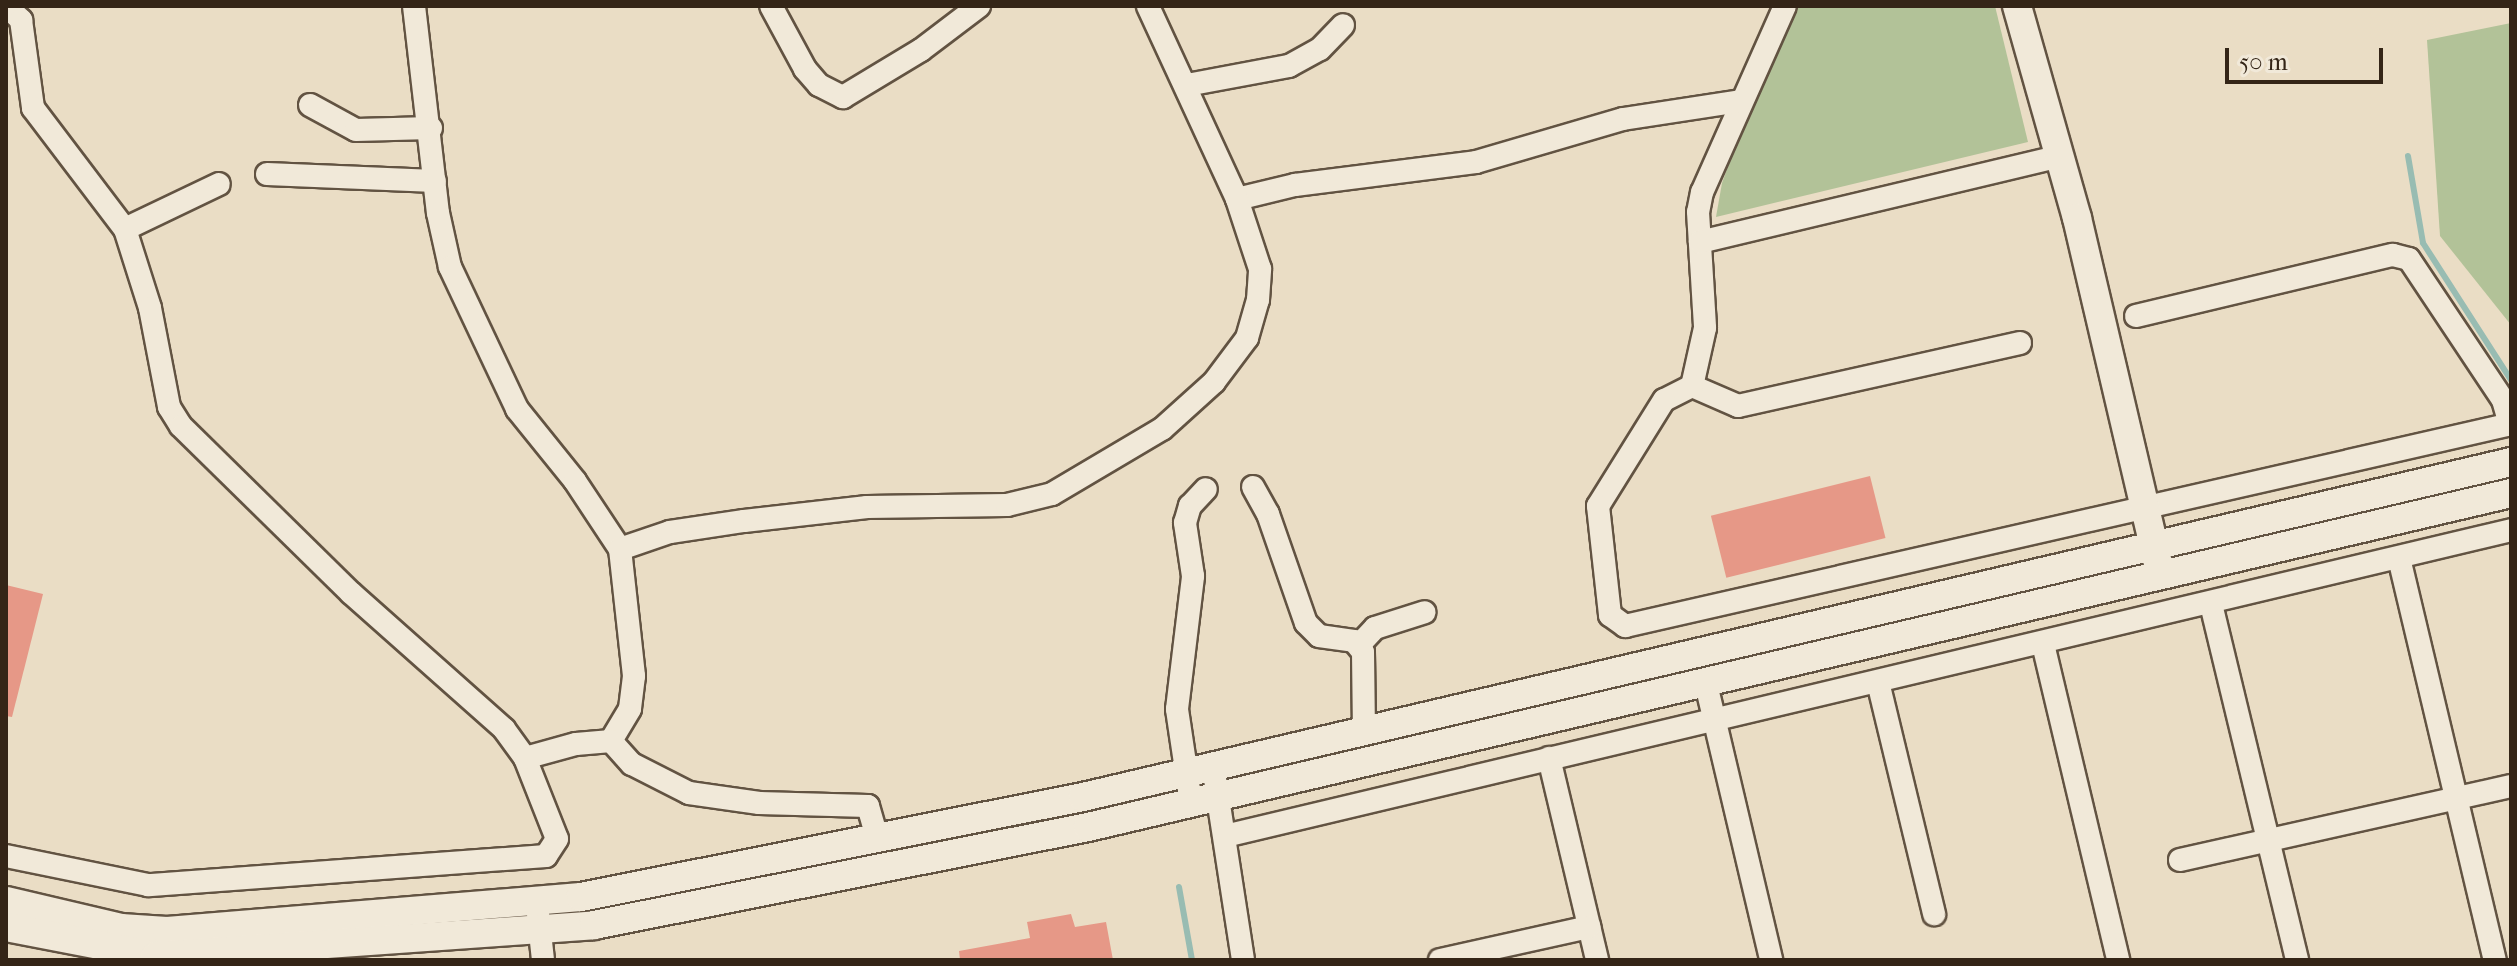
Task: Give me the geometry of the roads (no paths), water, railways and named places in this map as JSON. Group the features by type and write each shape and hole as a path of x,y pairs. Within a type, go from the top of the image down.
{"street":[{"path":"6,6 21,20 33,108 125,229 150,308 162,386 181,426 351,593 504,729 525,758 557,839 546,856 148,885 6,856"},
{"path":"414,6 435,181 450,267 517,409 575,481 620,549 634,676 630,709 611,741 525,758"},
{"path":"771,6 805,69 819,85 843,97 921,50 979,6"},
{"path":"620,549 670,532 867,507 1007,505 1052,494 1162,429 1214,382 1247,338 1258,300 1260,269 1237,199 1148,6"},
{"path":"1692,386 1705,328 1700,242 1702,192 1785,6"},
{"path":"2017,6 2058,157 2157,558"},
{"path":"1187,85 1289,66 1320,49 1343,25"},
{"path":"1237,199 1318,181 1476,162 1623,119 1741,101"},
{"path":"310,105 356,130 431,128"},
{"path":"1700,242 2058,157"},
{"path":"267,174 435,181"},
{"path":"125,229 219,184"},
{"path":"1692,386 1664,400 1598,506 1610,615 1625,626 2144,504 2510,424 2503,400 2409,259 2401,257 2136,316"},
{"path":"1692,386 1738,406 2020,343"},
{"path":"6,927 156,956 594,925 1204,800 1706,684 2511,462"},
{"path":"1253,487 1268,514 1306,623 1319,636 1359,645"},
{"path":"1206,489 1190,506 1185,523 1193,576 1177,686 1185,773 1225,836 1243,960"},
{"path":"6,901 121,928 167,931 581,897 878,841 1364,730 2157,558 2511,493"},
{"path":"1225,836 2043,644 2511,530"},
{"path":"2399,558 2495,960"},
{"path":"2211,604 2297,960"},
{"path":"1359,645 1375,628 1425,612"},
{"path":"2043,644 2118,960"},
{"path":"1359,645 1364,661 1364,730"},
{"path":"1878,682 1934,914"},
{"path":"1706,684 1771,960"},
{"path":"611,741 632,764 689,793 759,803 868,806 878,841"},
{"path":"1549,758 1597,960"},
{"path":"1204,800 1213,766"},
{"path":"2180,860 2511,786"},
{"path":"536,900 543,960"},
{"path":"1440,960 1589,927"}],"waterway":[{"path":"2408,156 2423,243 2511,380"},
{"path":"1179,887 1192,960"}]}
